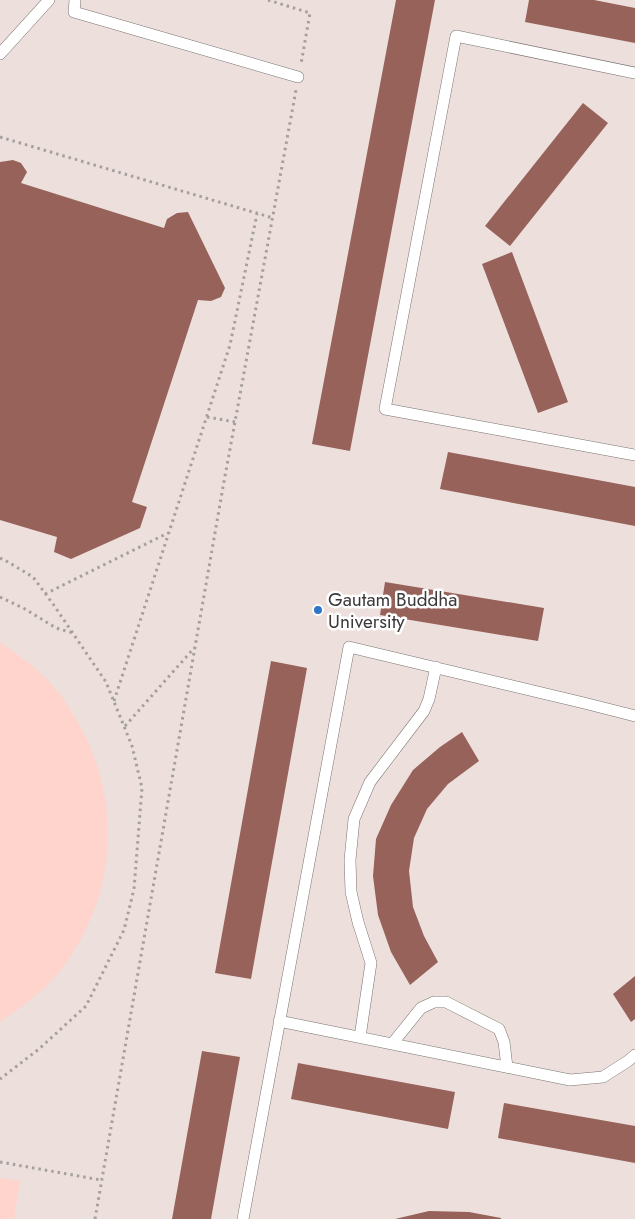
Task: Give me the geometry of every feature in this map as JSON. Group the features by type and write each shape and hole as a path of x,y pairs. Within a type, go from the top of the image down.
{"lane":[{"path":"0,54 49,0"},
{"path":"75,0 74,12 298,77"},
{"path":"635,73 456,36 385,410 635,455"},
{"path":"242,1219 350,647 635,716"},
{"path":"360,1037 371,963 351,892 350,860 354,819 370,782 424,711 429,699 436,667"},
{"path":"392,1044 421,1008 434,1002 446,1002 499,1028 504,1042 508,1067"},
{"path":"279,1021 570,1080 603,1077 635,1055"}],"path":[{"path":"95,1219 195,646 310,13 268,0"},
{"path":"0,137 273,218"},
{"path":"114,701 230,345 258,214"},
{"path":"206,417 235,422"},
{"path":"46,594 169,533"},
{"path":"0,558 33,577 106,682 132,746 142,788 134,889 124,930 86,1006 39,1049 0,1079"},
{"path":"0,597 25,609 56,628 73,633"},
{"path":"125,726 195,646"},
{"path":"0,1162 101,1180"}],"shaded area":[{"name":"Gautam Buddha University","path":"0,0 635,0 635,1219 0,1219"},
{"path":"0,642 26,660 52,685 64,699 74,716 90,747 101,779 107,812 108,846 103,879 94,911 79,942 60,971 47,986 0,1022"},
{"path":"0,1178 20,1181 14,1219 0,1219"}],"building":[{"path":"396,0 435,0 350,451 312,444"},
{"path":"529,0 594,0 635,8 635,43 525,22"},
{"path":"583,103 608,123 510,246 485,226"},
{"path":"13,160 21,163 27,172 21,183 164,228 167,219 177,213 188,212 225,288 221,297 211,301 198,300 132,502 147,507 140,528 71,559 54,552 57,537 0,520 0,162"},
{"path":"512,252 568,402 538,413 482,264"},
{"path":"448,452 635,487 635,526 440,489"},
{"path":"385,582 544,608 538,641 380,615"},
{"path":"271,661 307,668 251,979 215,973"},
{"path":"462,732 479,761 448,784 427,809 414,838 409,871 413,907 424,936 438,962 410,985 391,952 378,915 373,876 376,839 391,805 413,770 440,747"},
{"path":"635,976 635,1019 631,1022 613,994"},
{"path":"202,1051 240,1057 211,1219 172,1219"},
{"path":"298,1063 455,1092 448,1129 291,1099"},
{"path":"504,1103 635,1126 635,1163 498,1138"},
{"path":"429,1211 469,1212 501,1219 395,1219"}],"place":[{"name":"Gautam Buddha University","path":"318,610"}]}
